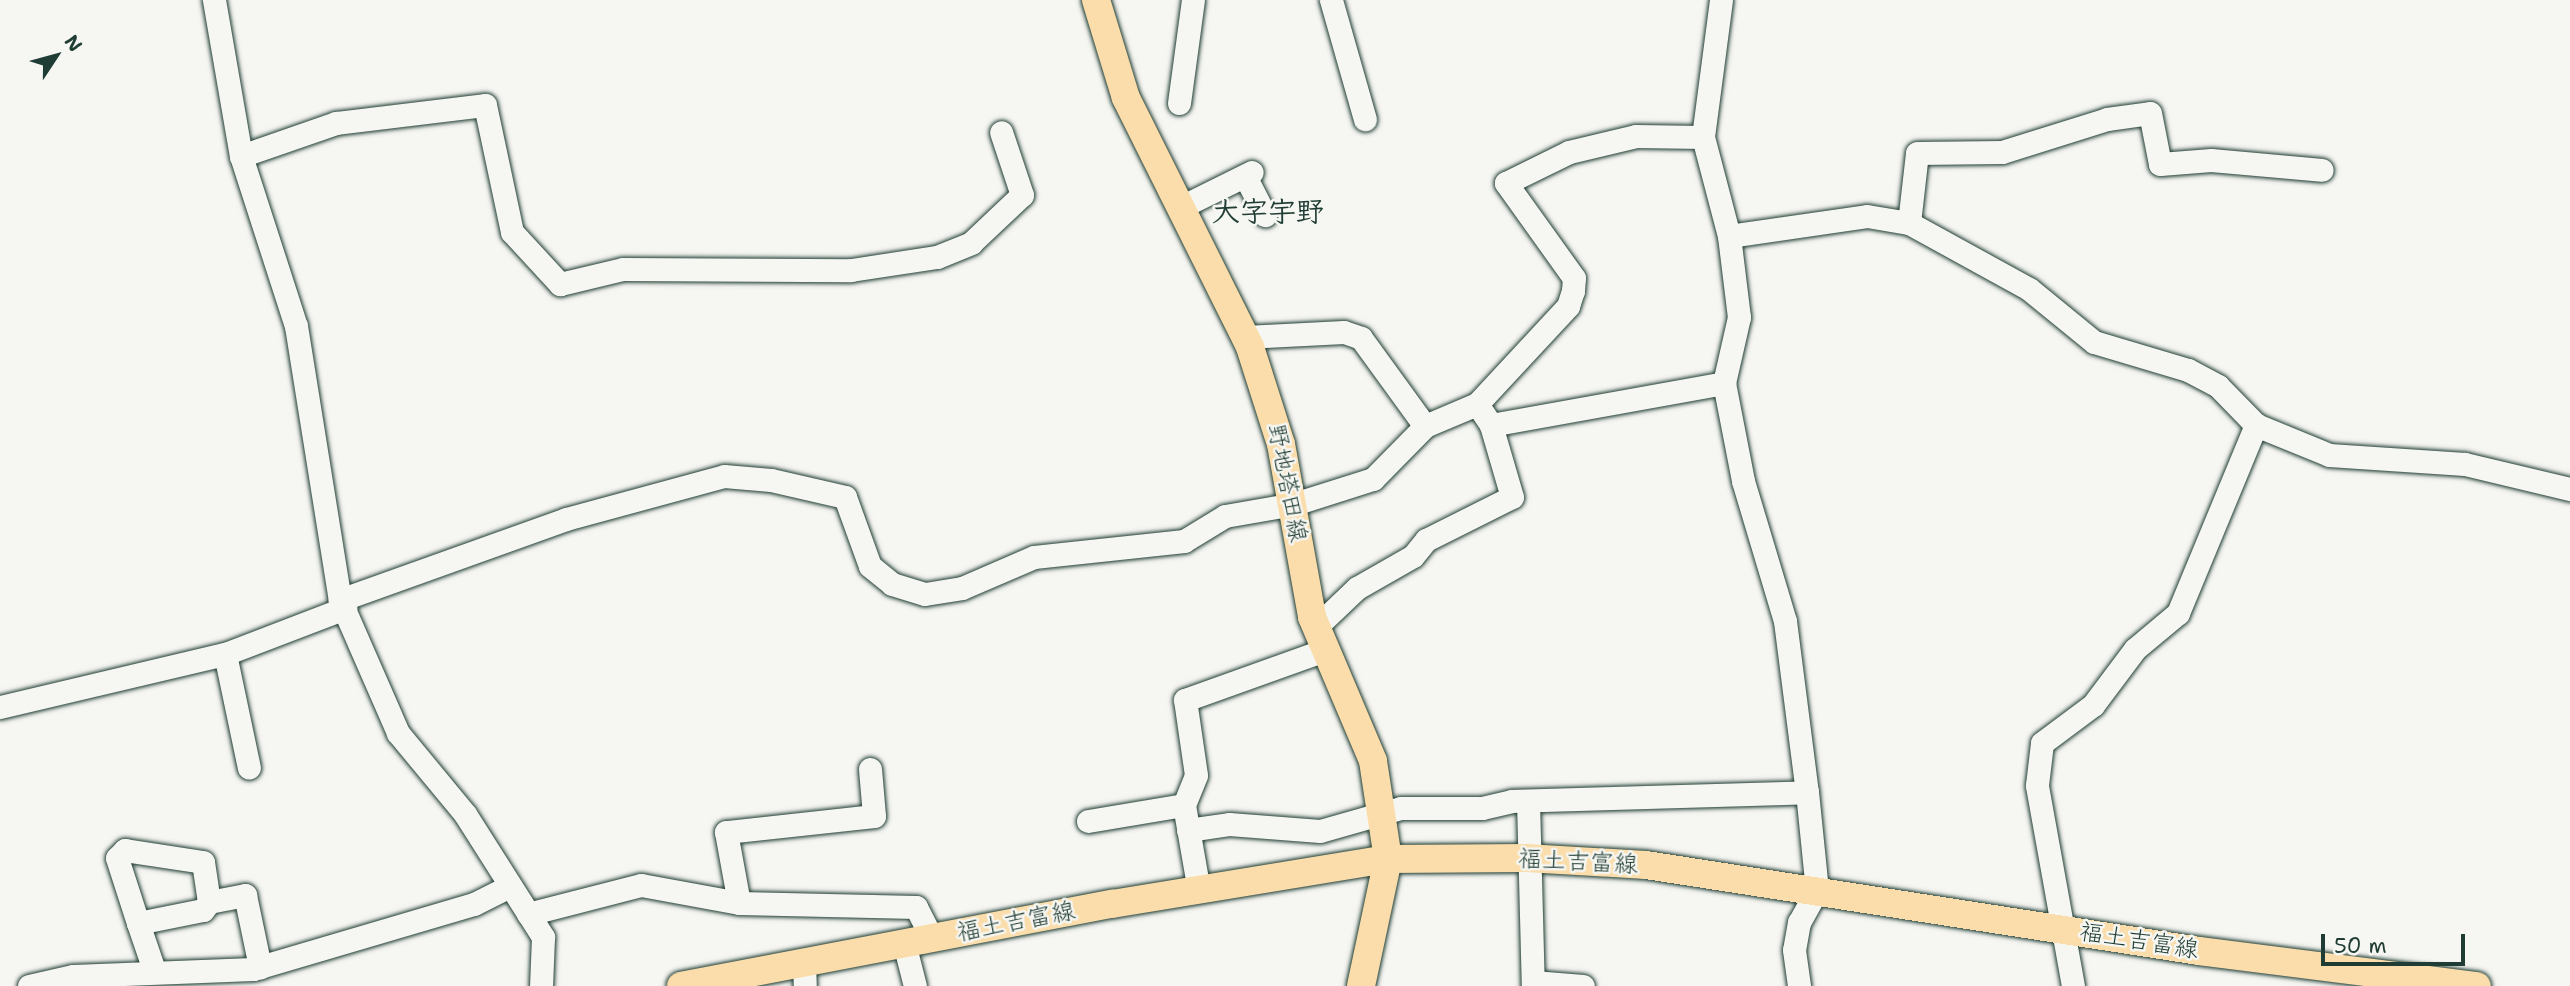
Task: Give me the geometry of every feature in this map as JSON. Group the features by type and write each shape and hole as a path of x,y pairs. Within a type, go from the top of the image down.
{"main road":[{"name":"野地塔田線","path":"1096,0 1126,98 1245,337 1272,410 1294,504 1320,638 1373,761 1388,859 1361,986"},
{"name":"福土吉富線","path":"681,986 804,974 904,943 1388,859 1526,858 1646,865 2066,929 2477,986"}],"street":[{"path":"214,0 241,156 296,326 342,604 398,733 465,814 543,937 541,986"},
{"path":"1179,103 1193,0"},
{"path":"1331,0 1365,119"},
{"path":"1721,0 1703,137 1729,236 1739,317 1724,383 1743,481 1785,621 1807,792 1816,890 1796,940 1800,986"},
{"path":"241,156 336,123 485,106 512,232 560,284 623,269 851,270 937,257 971,243 1023,195 1001,132"},
{"path":"1909,223 1917,153 2002,152 2107,119 2150,113 2160,164 2211,160 2322,170"},
{"path":"0,707 225,654 342,604 566,519 724,476 771,480 845,497 870,566 892,584 925,594 962,588 1034,557 1184,541 1225,516 1294,504 1373,479 1425,426 1477,404 1568,306 1574,278 1506,183 1569,152 1636,135 1703,137"},
{"path":"1179,208 1249,174 1265,215"},
{"path":"1729,236 1867,216 1909,223 2029,289 2094,342 2188,370 2218,386 2256,425 2329,456 2465,464 2570,489"},
{"path":"1245,337 1344,332 1361,338 1425,426"},
{"path":"1491,425 1724,383"},
{"path":"1199,891 1184,805 1196,775 1185,700 1320,638 1357,588 1413,556 1426,540 1512,497 1491,425 1477,404"},
{"path":"2073,986 2066,929 2036,785 2042,743 2093,705 2135,649 2178,613 2256,425"},
{"path":"225,654 249,768"},
{"path":"738,903 726,832 874,816 870,769"},
{"path":"1188,830 1229,824 1320,831 1401,808 1807,792"},
{"path":"1528,801 1526,858 1533,984 1583,986"},
{"path":"1088,821 1184,805"},
{"path":"154,970 117,858 125,850 203,862 209,902"},
{"path":"528,914 641,885 738,903 916,907 932,938"},
{"path":"29,986 73,976 260,967 474,904 510,886"},
{"path":"138,923 202,910 209,902 245,895 260,967"},
{"path":"904,943 915,986"}],"district":[{"name":"大字宇野","path":"1268,211"}]}
